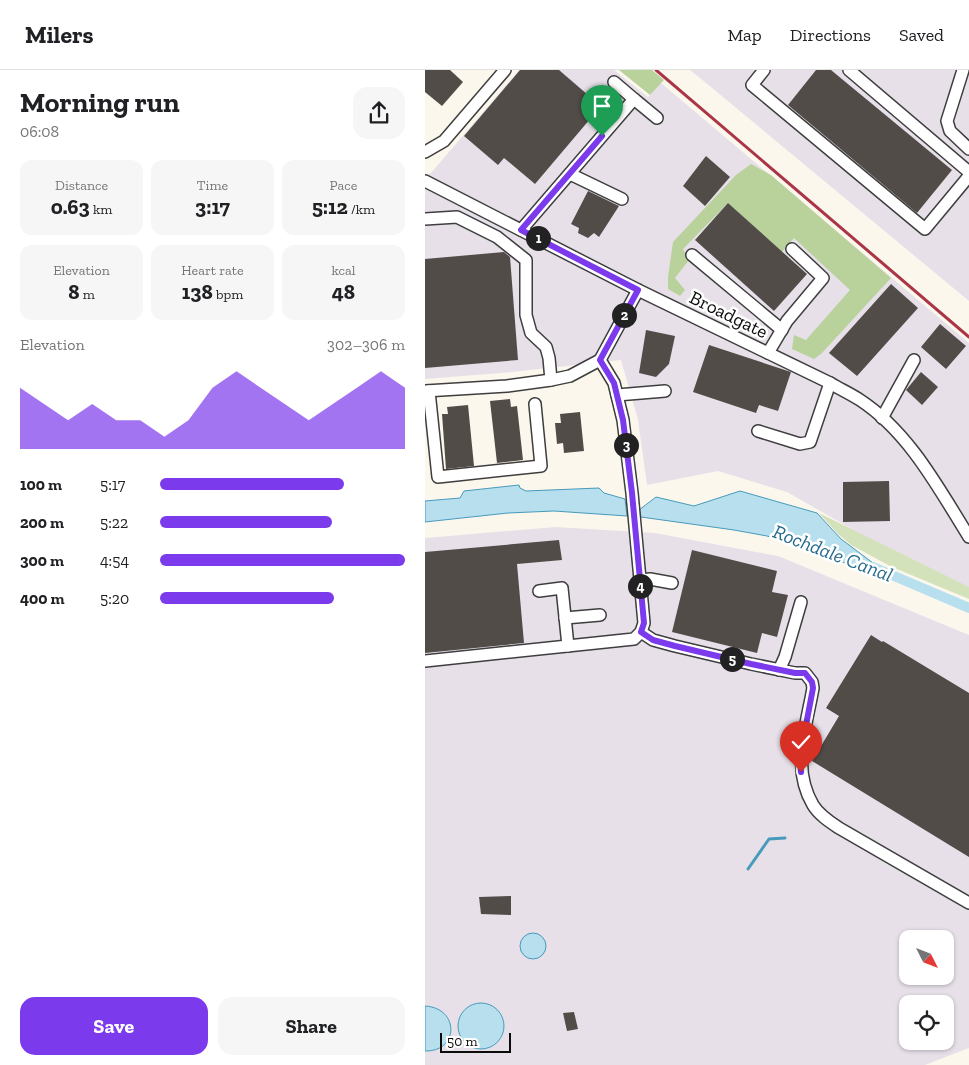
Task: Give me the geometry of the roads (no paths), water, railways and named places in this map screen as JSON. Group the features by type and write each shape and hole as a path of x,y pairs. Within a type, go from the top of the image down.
{"street":[{"path":"425,152 444,141 505,70"},
{"path":"765,70 752,85 925,229 969,176"},
{"path":"849,70 969,172"},
{"path":"963,70 947,120 950,131 969,149"},
{"path":"614,82 657,118"},
{"path":"521,230 634,99"},
{"path":"570,174 622,199"},
{"name":"Broadgate","path":"425,181 638,290 830,383 861,401 901,437 928,472 969,537"},
{"path":"425,219 457,217 497,238 526,260 527,315 531,333 546,347 551,380"},
{"path":"768,353 782,330 823,278 792,249"},
{"path":"692,255 782,330"},
{"path":"535,404 541,466 438,477 427,391 507,386 570,376 600,360 638,290"},
{"path":"425,661 634,639 641,632 644,623 623,420 614,383 600,360"},
{"path":"882,418 914,360"},
{"path":"758,431 800,444 810,442 830,383"},
{"path":"617,395 665,391"},
{"path":"639,580 651,579 672,583"},
{"path":"539,591 562,588 568,646"},
{"path":"779,670 787,651 801,602"},
{"path":"565,618 600,615"},
{"path":"641,632 653,640 675,646 779,670 805,673 812,682 813,688 800,757 801,772 814,806 839,828 969,904"}],"water":[{"path":"519,485 520,488 526,491 599,488 604,493 625,499 627,516 554,511 508,513 425,522 425,501 460,498 464,491"},
{"path":"740,491 817,513 841,539 885,572 829,559 767,536 641,517 639,510 656,497 694,506"},
{"path":"533,933 542,937 546,946 542,955 533,959 524,955 520,946 524,937"},
{"path":"477,1003 485,1003 494,1007 500,1013 504,1026 500,1039 494,1045 485,1049 477,1049 468,1045 462,1039 458,1030 458,1022 462,1013 468,1007"},
{"path":"425,1006 445,1014 451,1030 449,1038 444,1045 425,1051"}],"waterway":[{"name":"Rochdale Canal","path":"873,567 969,608"},
{"path":"748,869 769,839 785,838"}],"railway":[{"path":"656,70 969,337"}]}
